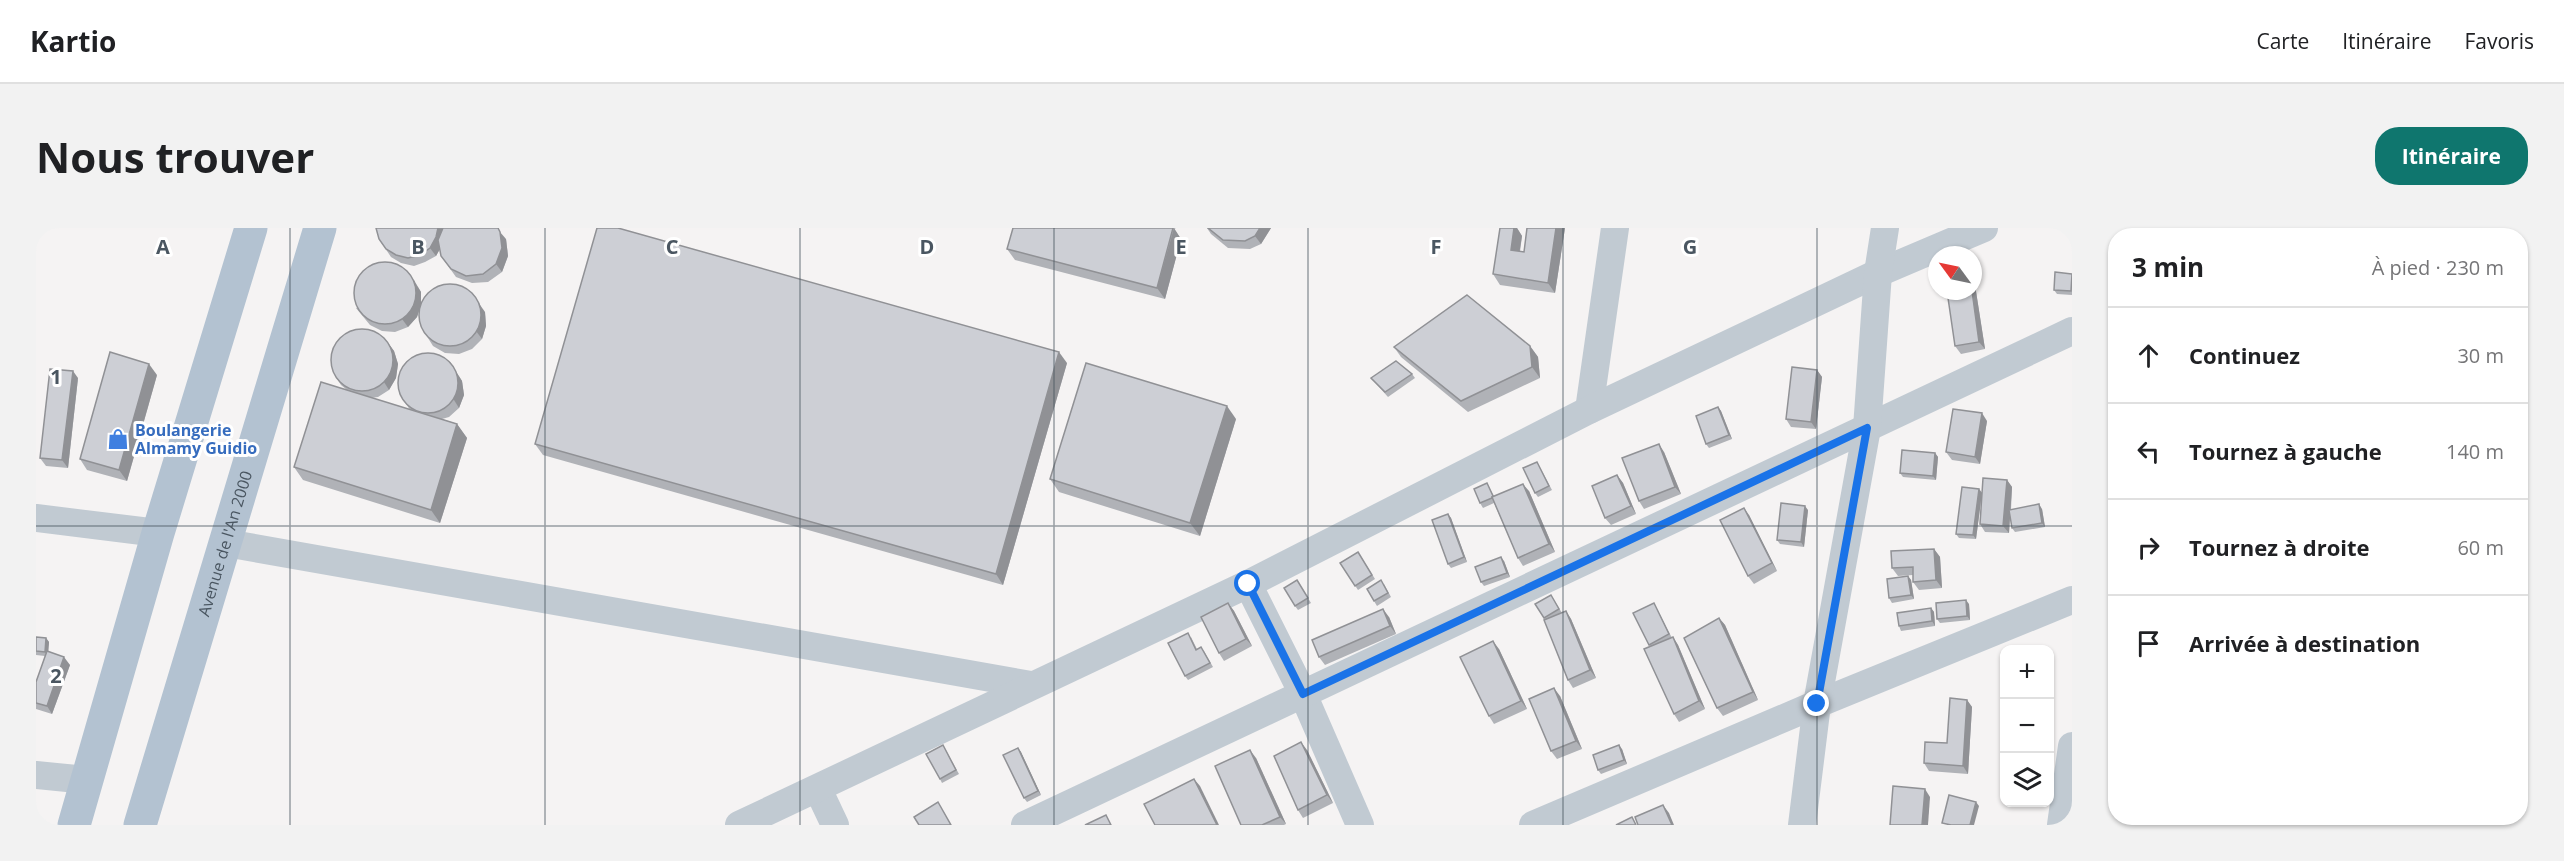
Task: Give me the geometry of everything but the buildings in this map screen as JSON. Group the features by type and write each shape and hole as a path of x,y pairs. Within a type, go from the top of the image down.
{"main road":[{"path":"74,825 158,533 251,228"},
{"name":"Avenue de l'An 2000","path":"140,825 320,228"}],"street":[{"path":"1589,410 1615,228"},
{"path":"1802,825 1817,704 1867,428 1878,273 1884,228"},
{"path":"739,825 1248,584 1589,410 1878,273 1984,228"},
{"path":"1025,825 2072,331"},
{"path":"36,518 158,533"},
{"path":"226,543 1031,685"},
{"path":"1248,584 1303,694 1360,825"},
{"path":"1533,825 1817,704 2072,600"},
{"path":"2061,825 2072,746"},
{"path":"36,775 87,780"},
{"path":"818,789 835,825"}],"place":[{"name":"Boulangerie Almamy Guidio","path":"118,439"}],"route":[{"path":"1248,584 1303,694 1867,428 1817,704"}]}
